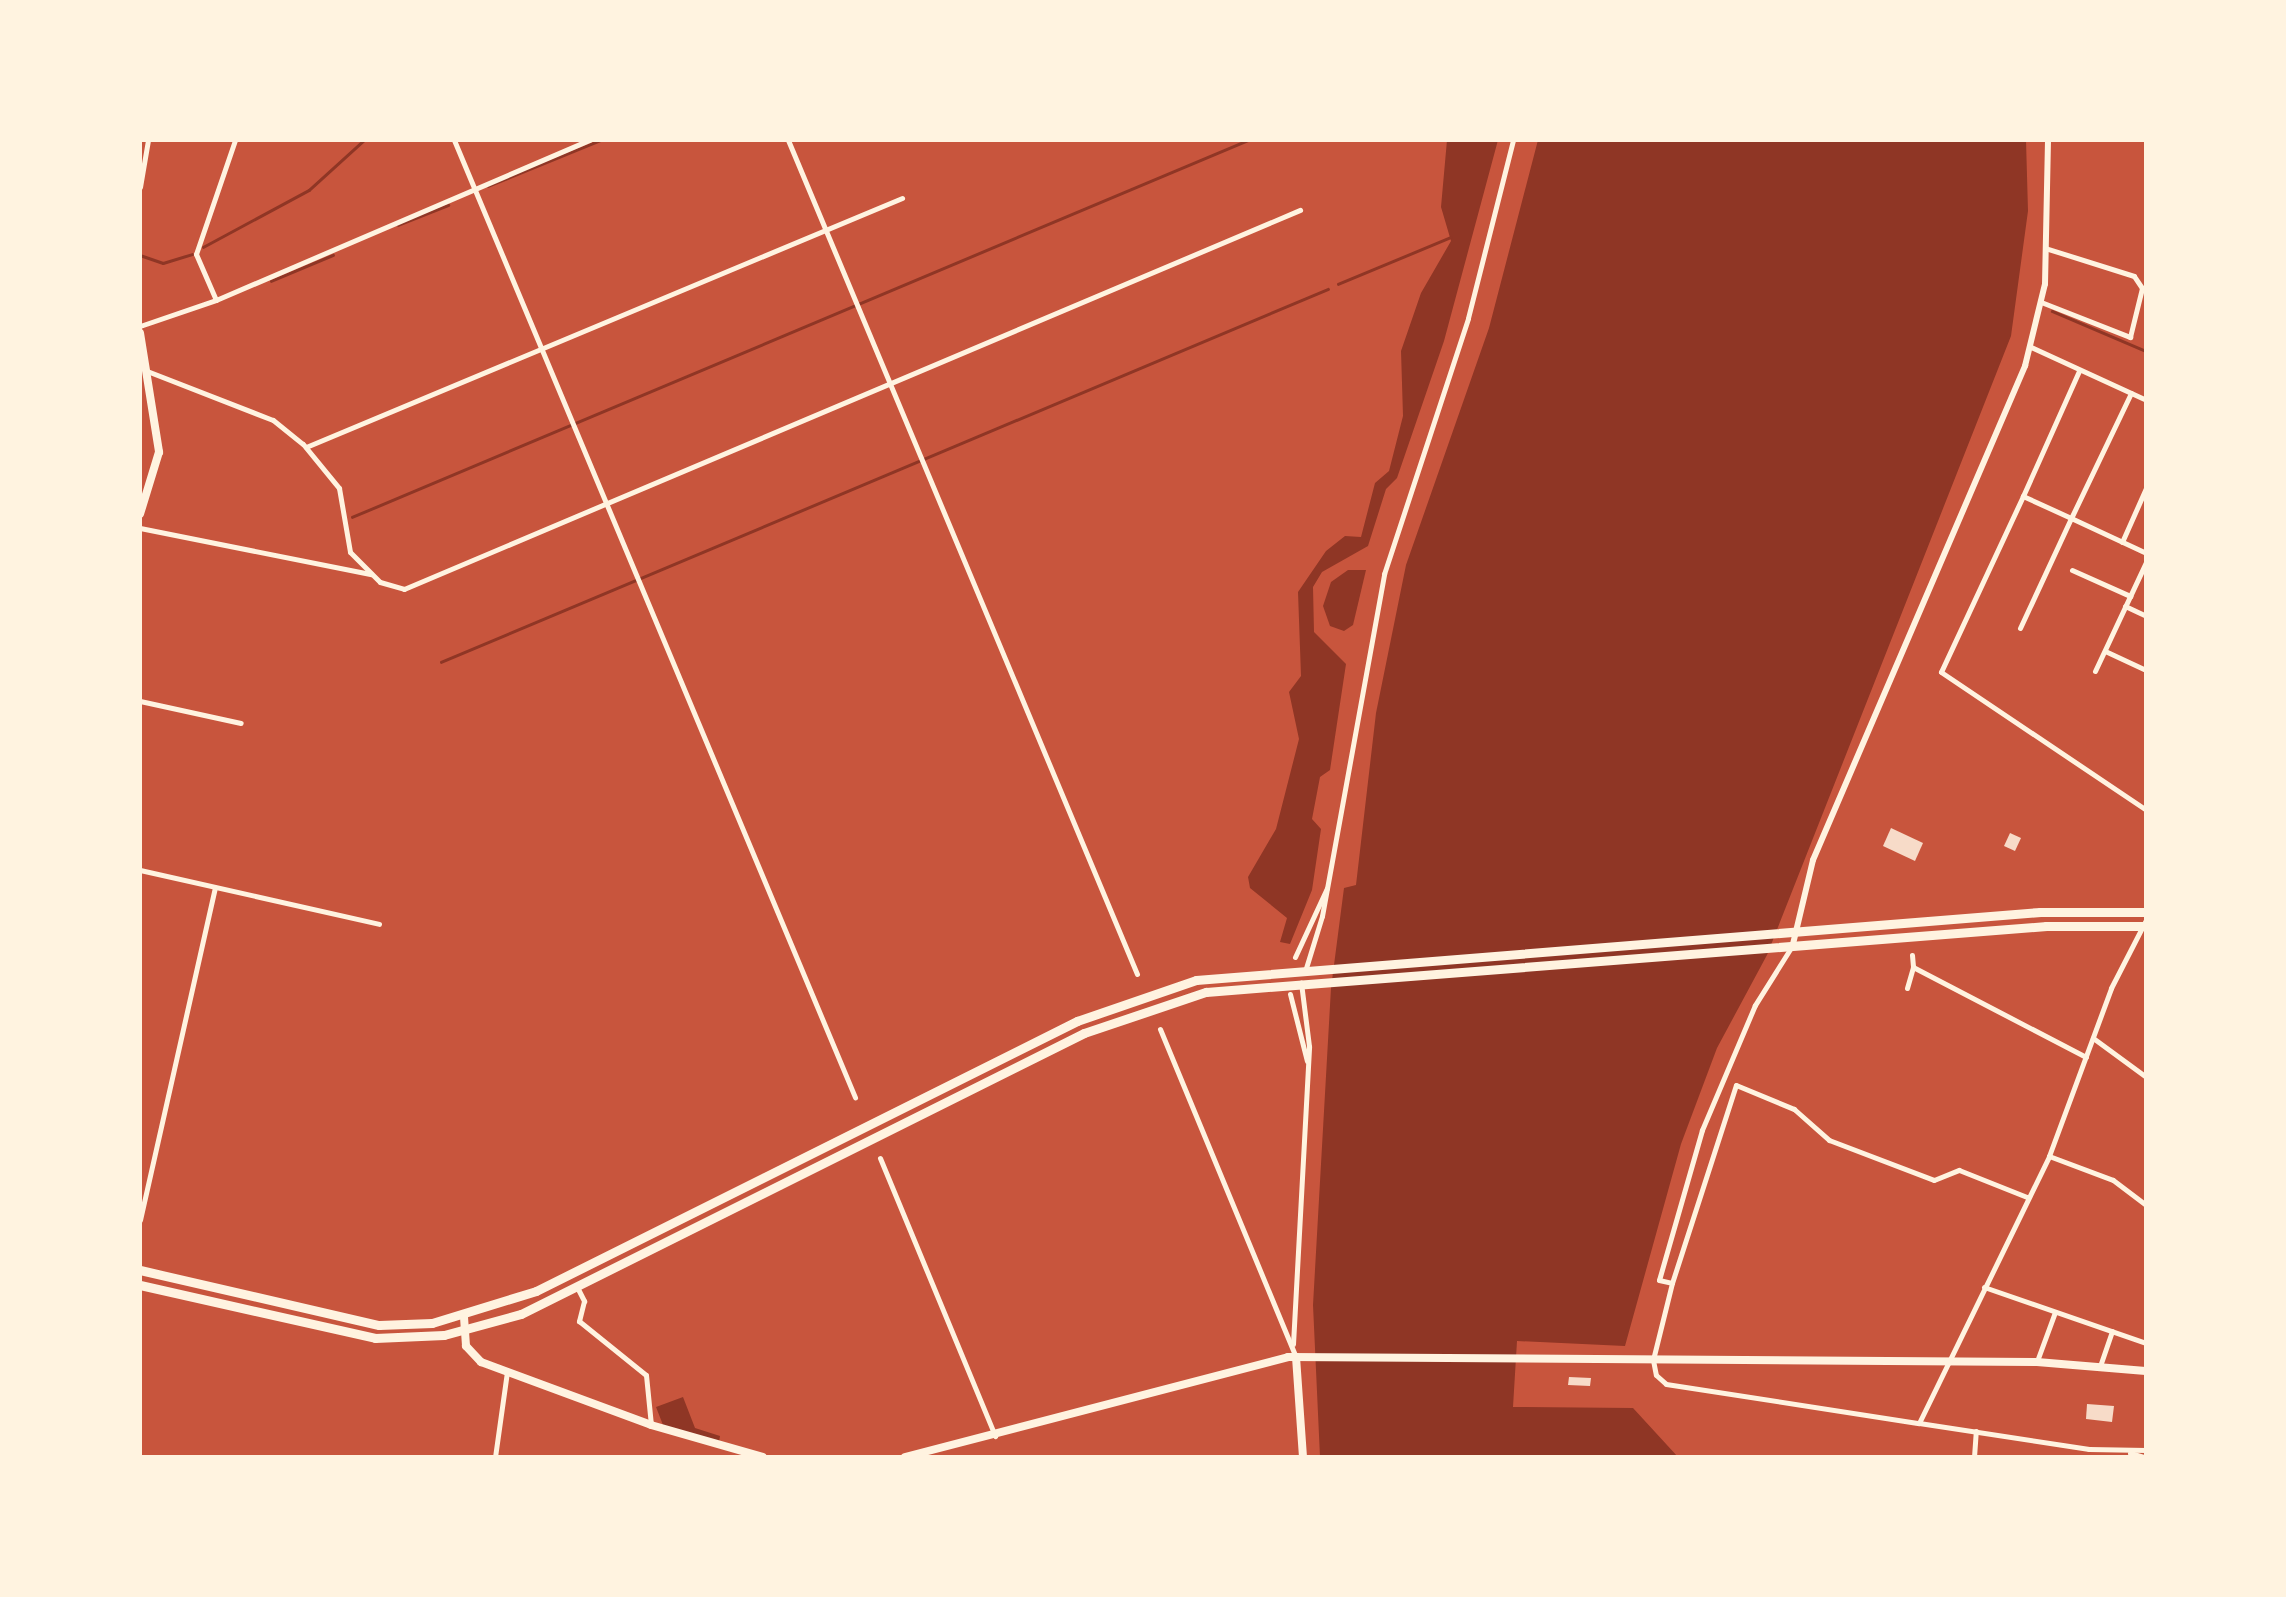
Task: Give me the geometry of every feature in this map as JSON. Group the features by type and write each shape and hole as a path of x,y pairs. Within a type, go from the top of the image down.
{"highway":[{"path":"140,1270 378,1325 464,1317 536,1291 1112,1006 1196,980 1318,966 2040,912 2146,912"},
{"path":"140,1285 375,1338 464,1330 521,1314 1084,1033 1206,992 1301,980 1780,945 2145,924"}],"main road":[{"path":"140,329 159,452 140,514"},
{"path":"464,1317 469,1352 508,1372 651,1425 763,1457"},
{"path":"1296,1357 1303,1457"},
{"path":"905,1457 1296,1357 2037,1362 2146,1372"}],"street":[{"path":"140,188 148,140"},
{"path":"216,300 196,254 235,140"},
{"path":"454,140 855,1097"},
{"path":"140,329 590,140"},
{"path":"788,140 1136,974"},
{"path":"1306,968 1327,888 1384,574 1468,318 1513,140"},
{"path":"1672,1283 1659,1280 1722,1080 1755,1005 1794,944 1813,860 2032,347 2041,302 2048,140"},
{"path":"306,447 825,226 902,198"},
{"path":"140,528 371,574 404,589 1300,210"},
{"path":"2041,302 2130,337 2142,288 2134,276 2045,248"},
{"path":"2032,347 2081,366 1940,672 2146,810"},
{"path":"145,370 273,420 306,447 339,488 348,546 371,574"},
{"path":"2079,371 2146,400"},
{"path":"2020,628 2130,393"},
{"path":"2122,542 2146,488"},
{"path":"2023,496 2146,553"},
{"path":"2095,671 2146,562"},
{"path":"2072,570 2130,596"},
{"path":"2125,606 2146,616"},
{"path":"2104,651 2146,670"},
{"path":"140,701 241,723"},
{"path":"140,870 379,924"},
{"path":"140,1220 215,887"},
{"path":"1294,957 1327,888"},
{"path":"1919,1424 2048,1156 2092,1038 2145,924"},
{"path":"1907,988 1912,955"},
{"path":"1913,967 2086,1057"},
{"path":"1293,1344 1308,1064 1301,980"},
{"path":"1290,994 1308,1064"},
{"path":"1160,1029 1296,1357"},
{"path":"2092,1038 2146,1077"},
{"path":"2028,1198 1959,1170 1934,1180 1829,1140 1794,1109 1736,1085 1672,1283 1653,1360 1666,1384 2144,1457"},
{"path":"2048,1156 2113,1180 2146,1205"},
{"path":"880,1158 995,1436"},
{"path":"577,1286 584,1301 579,1321 646,1375 651,1425"},
{"path":"1984,1288 2146,1343"},
{"path":"2037,1362 2055,1312"},
{"path":"2100,1366 2112,1332"},
{"path":"495,1457 508,1372"},
{"path":"1974,1457 1976,1431"},
{"path":"2127,1452 2146,1450"}],"shaded area":[{"path":"1447,140 1498,140 1444,341 1397,478 1386,489 1368,546 1322,572 1313,587 1314,632 1346,664 1330,770 1320,777 1312,819 1321,829 1312,890 1290,944 1280,942 1287,918 1250,888 1248,877 1276,829 1299,739 1289,692 1301,676 1298,592 1326,551 1345,536 1361,537 1375,483 1389,471 1403,416 1401,351 1421,293 1451,241 1441,207"},
{"path":"1538,140 2026,140 2028,211 2011,336 1767,955 1717,1048 1681,1144 1625,1346 1517,1341 1513,1407 1633,1408 1678,1457 1320,1457 1313,1305 1331,988 1344,888 1356,885 1376,713 1406,565 1489,328"},
{"path":"1348,570 1366,570 1353,625 1344,631 1330,626 1323,606 1331,582"},
{"path":"683,1397 695,1428 720,1436 719,1442 663,1425 656,1407"}],"building":[{"path":"1891,828 1923,843 1915,861 1883,846"},
{"path":"2010,833 2021,838 2015,851 2004,846"},
{"path":"1569,1377 1591,1378 1590,1386 1568,1385"},
{"path":"2087,1404 2114,1406 2112,1422 2086,1419"}],"waterway":[{"path":"203,247 309,190 364,140"},
{"path":"488,186 601,140"},
{"path":"352,517 1248,140"},
{"path":"398,225 448,205"},
{"path":"1338,284 1451,237"},
{"path":"140,255 163,263 192,254"},
{"path":"271,281 333,255"},
{"path":"441,662 1328,289"},
{"path":"2052,311 2146,351"}]}
